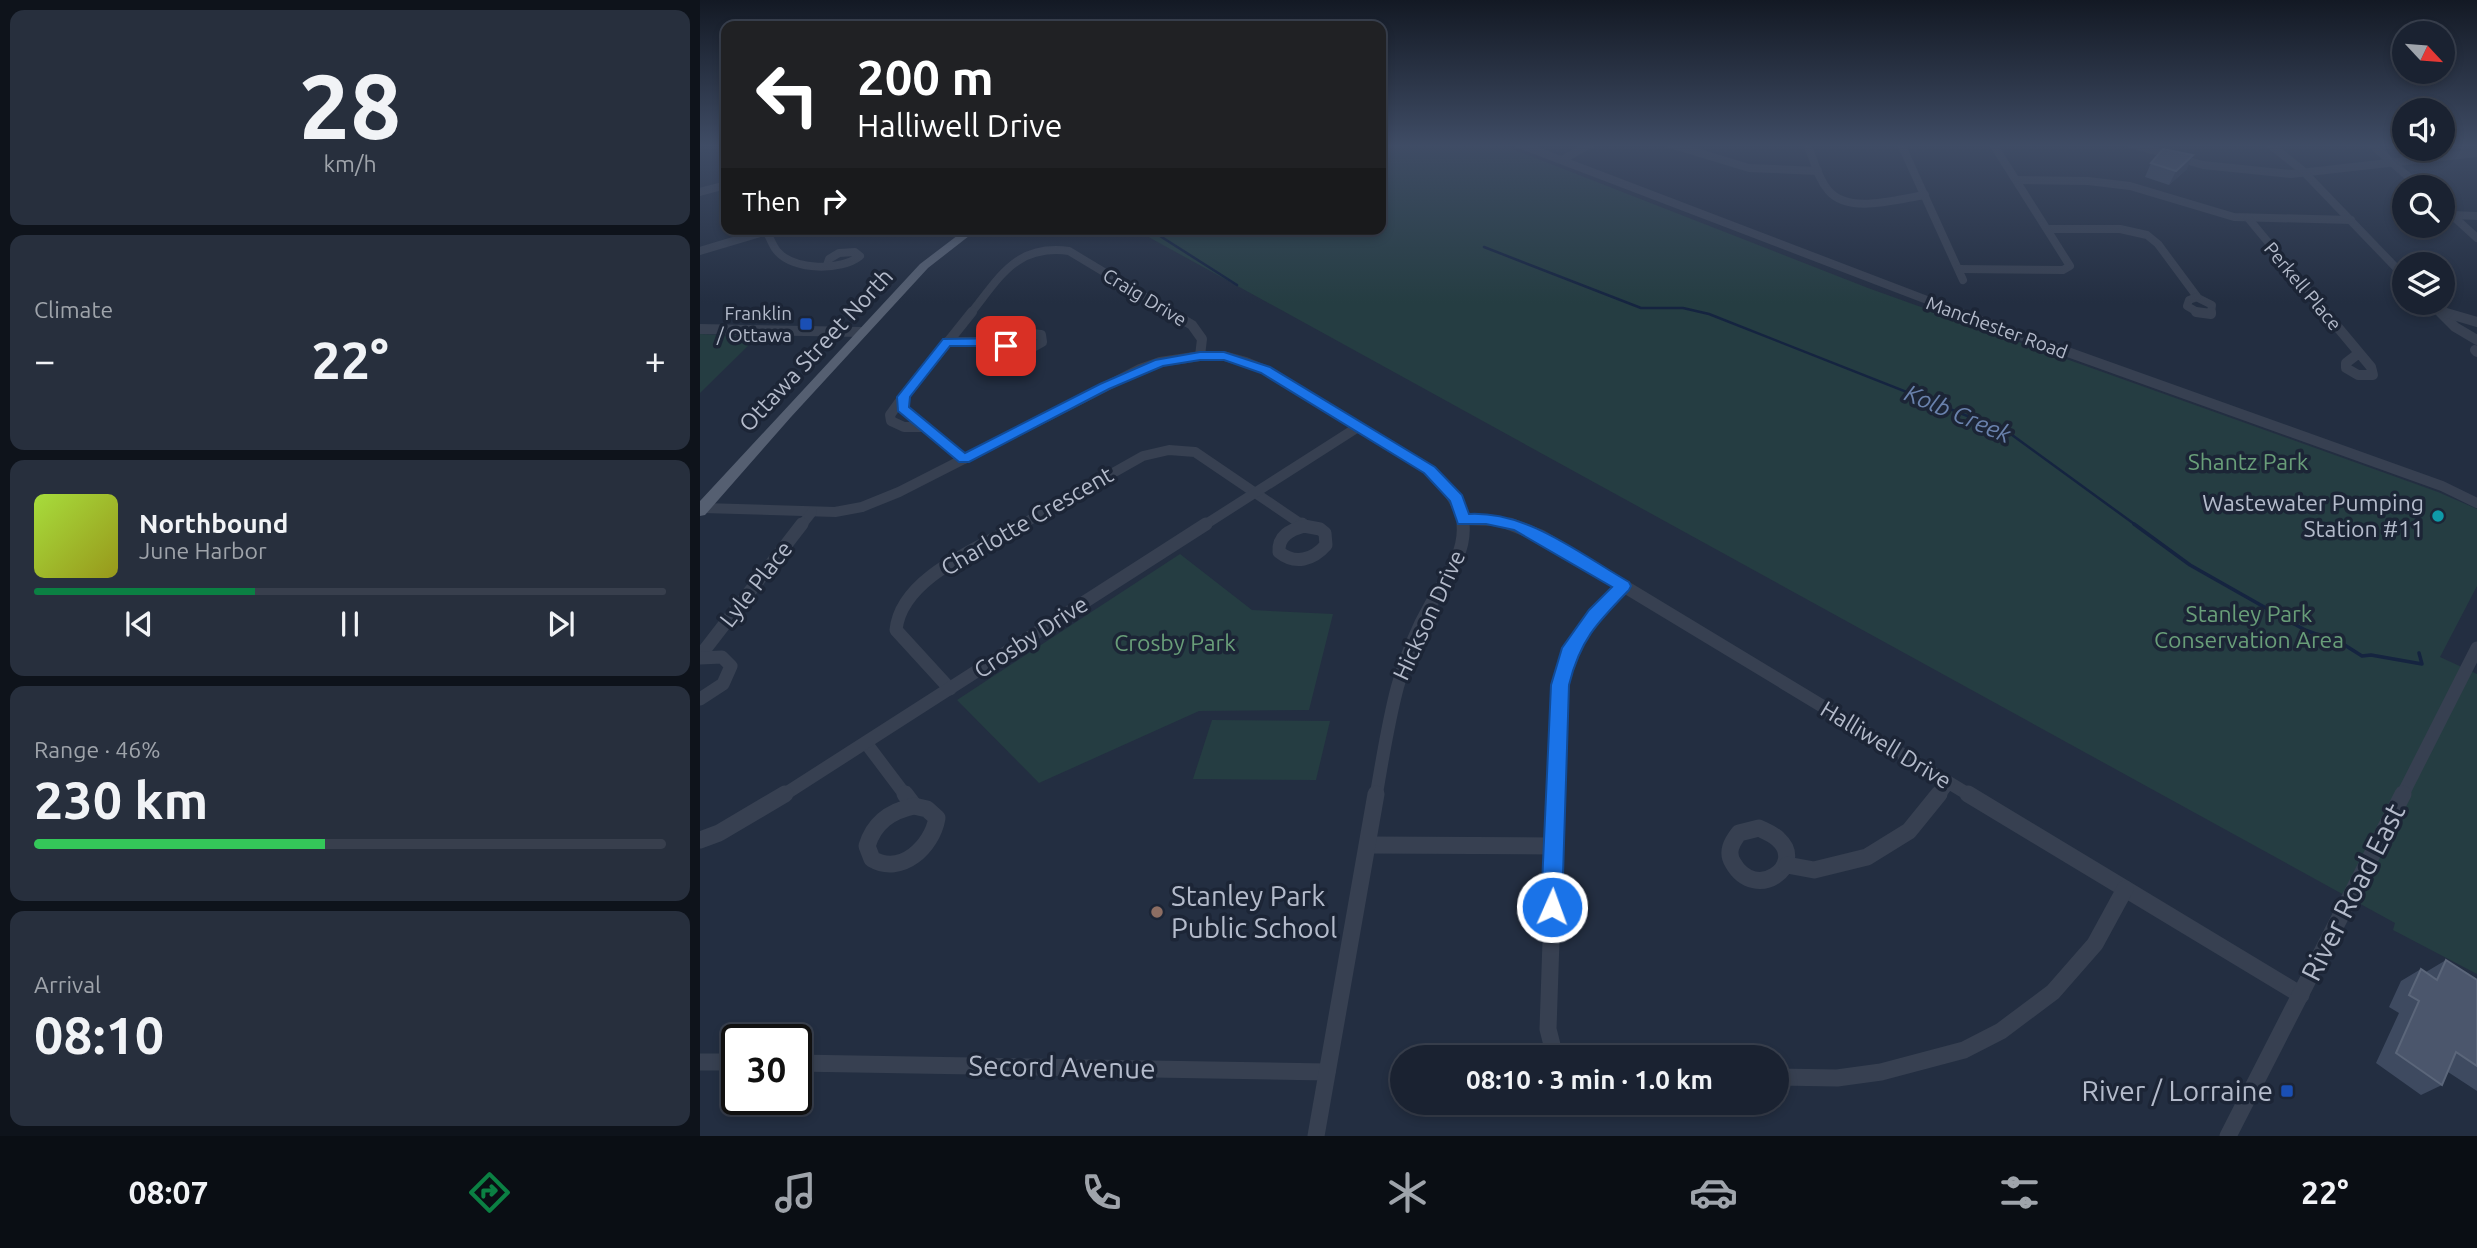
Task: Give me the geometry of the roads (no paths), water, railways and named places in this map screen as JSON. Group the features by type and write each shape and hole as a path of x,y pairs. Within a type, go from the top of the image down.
{"main road":[{"name":"Ottawa Street North","path":"702,510 924,266 966,235"}],"street":[{"name":"Manchester Road","path":"1657,197 1888,287 2430,482 2477,503"},
{"path":"1837,197 1846,202 1862,203 1909,197"},
{"path":"1926,197 1963,280"},
{"path":"1959,269 2067,270 2069,263 2028,197"},
{"path":"2165,197 2220,214 2248,218 2351,220"},
{"path":"2329,197 2392,263"},
{"path":"2455,215 2477,216"},
{"name":"Perkell Place","path":"2248,218 2358,352"},
{"path":"2455,218 2477,238"},
{"path":"2048,229 2120,229 2147,235 2158,244 2197,297"},
{"path":"700,251 753,235"},
{"path":"771,235 778,252 791,259 827,265"},
{"name":"Craig Drive","path":"924,427 904,428 891,421 890,415 1011,263 1034,252 1069,251 1192,326 1202,339 1200,356"},
{"path":"2455,314 2477,322"},
{"path":"2443,315 2476,348"},
{"path":"700,329 862,332"},
{"path":"947,342 1008,342"},
{"name":"Hickson Drive","path":"702,510 835,512 862,507 899,492 1140,369 1160,362 1200,356 1224,356 1265,370 1429,470 1457,499 1463,520 1463,540 1455,565 1421,621 1399,674 1315,1136"},
{"name":"Craig Drive","path":"904,397 902,408 964,459"},
{"name":"Crosby Drive","path":"700,840 719,833 769,804 1358,427"},
{"name":"Charlotte Crescent","path":"950,689 896,629 897,614 905,597 926,579 1143,456 1162,449 1195,452 1254,493"},
{"path":"1254,493 1304,526"},
{"name":"Lyle Place","path":"700,657 812,512"},
{"name":"Halliwell Drive","path":"1463,520 1486,519 1519,525 2301,995"},
{"path":"1552,1045 1548,1029 1560,685 1568,653 1595,615 1623,586"},
{"name":"River Road East","path":"2228,1136 2477,649"},
{"name":"Lyle Place","path":"700,657 721,656 728,660 731,666 723,684 700,699"},
{"path":"866,743 914,806 933,811 937,818 932,839 906,859 891,864 878,862 869,856 867,847 870,836 888,816 914,806"},
{"path":"1787,864 1814,870 1867,857 1909,831 1948,783"},
{"path":"1368,845 1553,846"},
{"path":"1789,1077 1838,1078 1881,1072 1964,1050 2001,1031 2053,992 2070,973 2095,944 2125,888"},
{"path":"700,1062 721,1062"},
{"name":"Secord Avenue","path":"812,1063 1327,1072"}],"waterway":[{"path":"1158,235 1237,285"},
{"name":"Kolb Creek","path":"1484,247 1641,308 1683,308 1709,314 2008,432 2137,526"},
{"name":"Kolb Creek","path":"2134,524 2190,565 2305,630 2343,644 2362,656 2371,655 2422,664 2419,653"}],"place":[{"name":"Franklin / Ottawa","path":"806,324"},
{"name":"Wastewater Pumping Station #11","path":"2438,516"},
{"name":"Stanley Park Public School","path":"1157,912"},
{"name":"River / Lorraine","path":"2287,1091"}],"park label":[{"name":"Shantz Park","path":"2248,462"},
{"name":"Stanley Park Conservation Area","path":"2249,627"},
{"name":"Crosby Park","path":"1175,643"}]}
